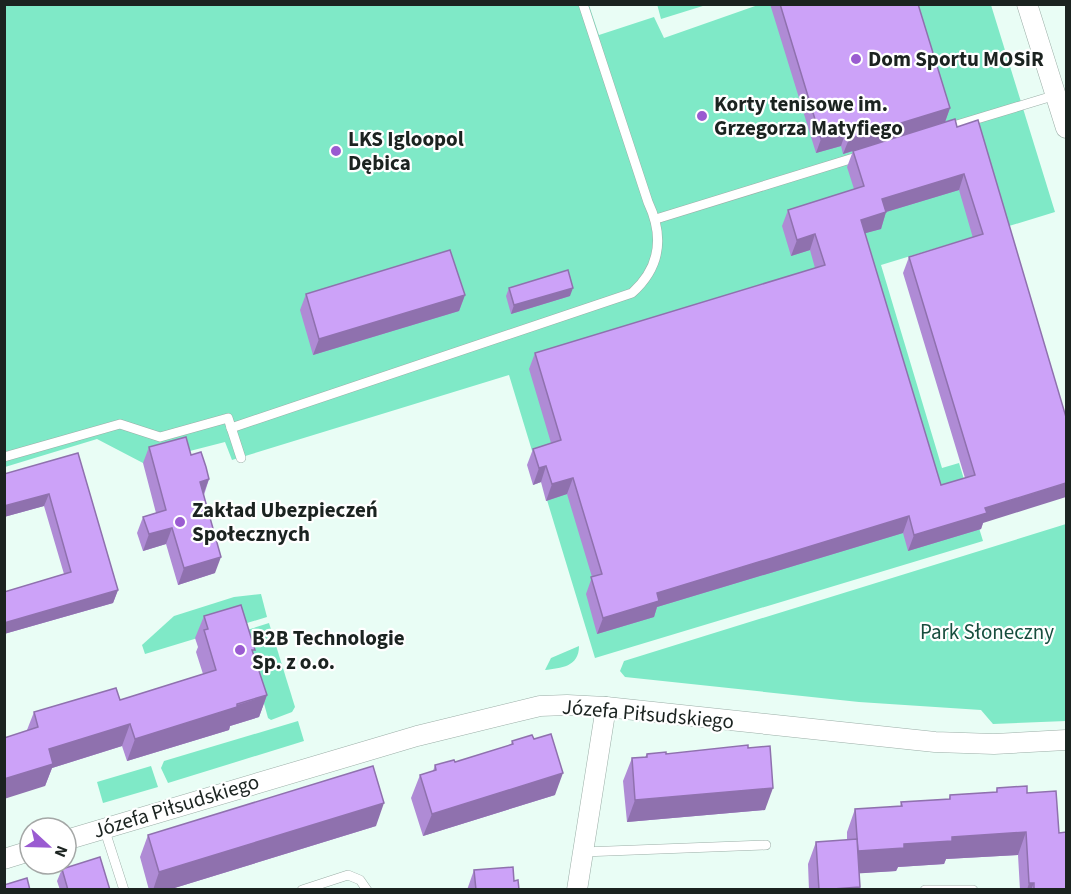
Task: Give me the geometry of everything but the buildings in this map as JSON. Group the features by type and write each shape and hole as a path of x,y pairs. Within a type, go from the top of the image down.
{"street":[{"path":"1027,4 1066,128"},
{"name":"Józefa Piłsudskiego","path":"78,836 373,748 540,706 606,707 935,742 994,744 1066,741"},
{"path":"577,890 606,707"}],"lane":[{"path":"231,428 632,293 647,276 656,254 658,230 656,219 648,202 583,4"},
{"path":"937,131 1056,95"},
{"path":"656,219 870,152"},
{"path":"4,457 120,424 160,436 228,418 240,458"},
{"path":"104,828 124,890"},
{"path":"583,852 766,844"},
{"path":"302,890 348,875 360,880 367,890"},
{"path":"925,890 973,890"}],"green space":[{"path":"657,4 706,4 706,5 661,19"},
{"path":"5,5 589,5 599,35 654,17 664,38 758,5 991,5 1055,212 881,265 942,468 959,463 983,541 595,658 509,375 232,460 225,442 143,463 97,439 5,467"},
{"name":"Park Słoneczny","path":"1066,524 1066,721 993,724 981,710 859,702 625,677 620,671 624,661"},
{"path":"261,594 267,617 145,654 142,645 174,616 234,597"},
{"path":"269,623 295,707 292,712 271,720 268,718 244,631"},
{"path":"579,646 576,658 568,665 545,670 551,658"},
{"path":"298,721 304,741 168,783 161,768 164,761"},
{"path":"151,766 158,787 103,803 97,782"}],"place":[{"name":"Dom Sportu MOSiR","path":"856,59"},
{"name":"Korty tenisowe im. Grzegorza Matyfiego","path":"702,116"},
{"name":"LKS Igloopol Dębica","path":"336,151"},
{"name":"Zakład Ubezpieczeń Społecznych","path":"180,522"},
{"name":"B2B Technologie Sp. z o.o.","path":"240,650"}]}
